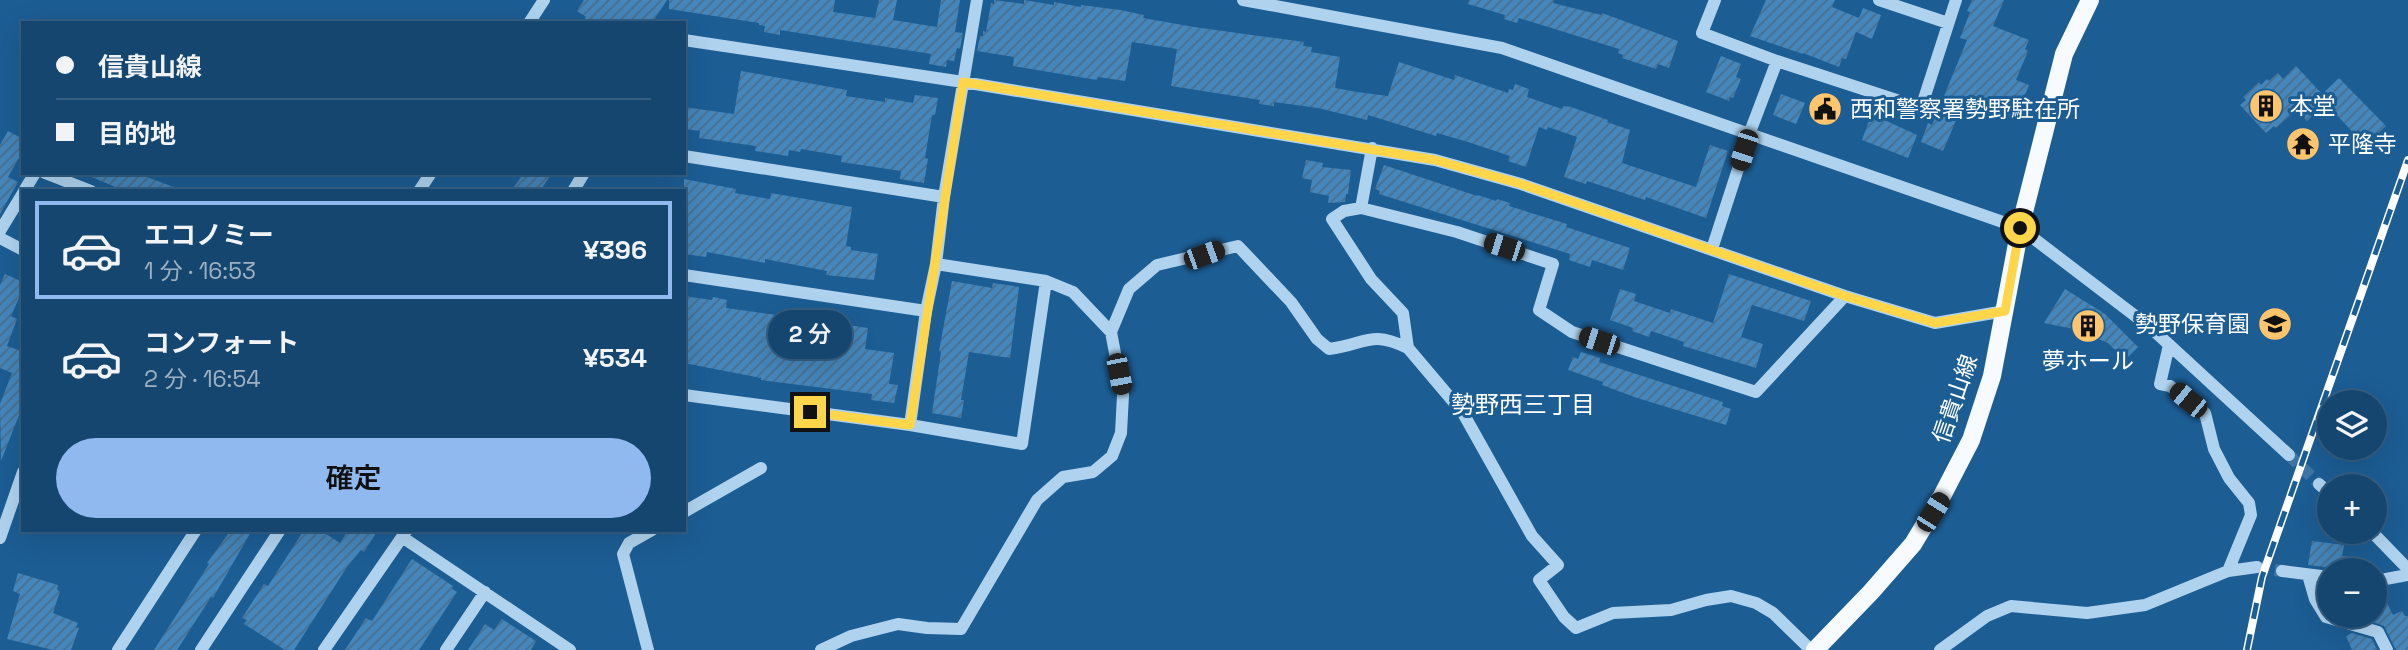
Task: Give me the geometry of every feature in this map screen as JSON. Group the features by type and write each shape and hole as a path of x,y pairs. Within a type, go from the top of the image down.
{"main road":[{"name":"信貴山線","path":"1813,650 1871,592 1913,544 1971,440 1992,376 2020,228 2064,54 2090,0"}],"street":[{"path":"530,21 544,0"},
{"path":"910,425 977,0"},
{"path":"1243,0 1308,5 1502,48 2020,228 2107,292 2289,455"},
{"path":"1715,0 1702,33 1777,61 1921,108 1956,0"},
{"path":"1879,0 1948,23"},
{"path":"686,40 963,82 1435,160 1521,184 1845,296 1935,323 2005,311"},
{"path":"1712,249 1750,132 1777,61"},
{"path":"1361,208 1372,148"},
{"path":"686,156 944,197"},
{"path":"50,175 86,189"},
{"path":"0,231 21,195"},
{"path":"1408,348 1403,313 1371,279 1332,219 1344,211 1361,208 1457,232 1553,264 1539,310 1572,332 1756,392 1845,296"},
{"path":"0,238 21,249"},
{"path":"1111,332 1129,289 1157,265 1238,246 1291,302 1317,339 1329,349 1346,347 1377,337 1408,348 1463,413 1532,536 1558,565 1539,580 1564,617 1576,628 1613,613 1671,610 1731,596 1756,603 1773,613 1813,650"},
{"path":"821,650 852,636 898,624 961,629 1037,500 1063,477 1093,472 1112,456 1121,433 1124,395 1111,332 1073,292 1046,281 936,264"},
{"path":"686,275 926,311"},
{"path":"686,395 1022,443 1046,281"},
{"path":"2169,345 2160,384 2170,386 2205,413 2214,449 2229,478 2249,503 2250,515 2228,571"},
{"path":"686,511 761,468"},
{"path":"0,538 21,478"},
{"path":"118,650 195,532"},
{"path":"201,650 279,532"},
{"path":"648,532 629,543 623,554 648,650"},
{"path":"324,650 405,534 570,650"},
{"path":"2384,544 2408,569"},
{"path":"1940,650 1987,616 2011,606 2087,613 2145,606 2228,571 2258,567"},
{"path":"2282,571 2317,576"},
{"path":"2308,575 2315,599 2326,617 2378,632 2387,650"},
{"path":"2387,579 2408,575"},
{"path":"446,650 485,592"}],"building":[{"path":"584,0 667,0 653,21 583,21 586,17 577,11"},
{"path":"669,0 835,0 833,12 875,18 879,0 897,0 893,20 937,27 941,0 960,0 955,32 963,33 954,61 947,60 946,67 929,64 931,54 780,30 780,35 764,32 765,26 759,23 669,9"},
{"path":"994,0 1024,4 1024,0 1054,5 1054,2 1120,10 1144,15 1143,18 1194,27 1304,42 1303,46 1312,47 1311,52 1340,57 1335,88 1357,92 1388,96 1399,62 1454,80 1455,75 1508,93 1509,89 1513,90 1515,84 1529,89 1527,97 1562,109 1563,106 1571,107 1630,130 1622,163 1696,187 1710,145 1728,151 1706,218 1646,197 1645,200 1587,181 1586,184 1564,177 1577,137 1548,127 1547,130 1539,127 1526,167 1508,161 1510,156 1468,142 1437,133 1436,136 1368,115 1367,120 1318,108 1274,102 1274,106 1259,104 1260,100 1171,86 1177,49 1132,42 1125,81 1098,77 1097,80 1013,66 1014,57 977,51 980,36 983,36 983,31 986,32 991,3 994,4"},
{"path":"1469,0 1554,0 1553,3 1601,15 1602,13 1678,41 1669,68 1658,64 1656,69 1622,58 1623,55 1618,53 1619,49 1519,18 1517,23 1504,19 1505,15 1468,4"},
{"path":"1766,0 1835,0 1832,7 1859,18 1863,8 1881,15 1872,39 1856,32 1846,59 1842,58 1839,67 1750,36"},
{"path":"1972,0 2004,0 1993,26 2029,40 2025,49 2028,51 2016,80 2029,85 2015,119 1965,99 1943,151 1921,142 1928,123 1932,125 1967,40 1960,38"},
{"path":"1721,56 1741,64 1736,77 1741,79 1729,101 1706,92"},
{"path":"2296,66 2322,94 2339,78 2386,126 2363,143 2332,110 2323,119 2316,112 2307,121 2296,110 2276,128 2274,126 2266,133 2240,105 2246,100 2243,97 2259,82 2261,85 2278,73 2283,79"},
{"path":"741,71 847,90 846,96 885,102 885,98 913,103 915,95 938,98 935,115 932,115 924,183 900,179 901,171 841,162 842,156 801,149 800,152 789,150 788,156 755,151 756,146 699,138 700,131 686,129 686,107 734,114"},
{"path":"1781,94 1805,103 1796,124 1773,115"},
{"path":"1870,118 1878,121 1880,118 1917,135 1908,158 1862,140"},
{"path":"8,131 21,138 21,154 8,177 18,182 0,214 0,145"},
{"path":"1306,160 1323,163 1322,167 1351,170 1345,202 1328,203 1329,196 1310,192 1312,180 1302,178"},
{"path":"1384,165 1477,196 1510,203 1509,206 1630,248 1623,270 1592,260 1590,267 1569,260 1570,254 1379,194 1380,191 1375,189"},
{"path":"87,175 141,175 179,189 120,189"},
{"path":"523,175 551,175 541,189 512,189"},
{"path":"684,179 770,199 771,193 852,207 846,246 851,247 851,250 878,254 874,280 826,275 827,271 765,259 765,263 707,252 706,257 686,254"},
{"path":"5,274 21,281 21,294 11,316 17,319 7,346 21,351 21,410 1,461 0,404 12,373 0,368 0,285"},
{"path":"1729,274 1811,301 1804,321 1752,305 1741,337 1763,344 1756,368 1683,346 1684,342 1651,331 1649,337 1610,320 1620,289 1636,294 1634,301 1670,313 1671,309 1713,323"},
{"path":"952,281 992,288 993,283 1019,287 1010,358 969,352 961,400 964,400 961,418 932,413 939,351"},
{"name":"夢ホール","path":"2065,289 2105,314 2138,347 2125,360 2108,343 2074,329 2044,323"},
{"path":"686,296 727,300 726,308 868,328 865,349 894,353 889,384 898,385 894,403 871,400 872,394 761,378 686,363"},
{"path":"1581,352 1600,358 1599,362 1723,402 1722,406 1731,409 1726,425 1637,398 1568,370 1573,357 1578,359"},
{"path":"230,532 251,532 213,598 211,597 177,650 154,650 209,564 207,563"},
{"path":"303,532 323,532 340,543 347,532 377,532 364,552 361,550 347,567 294,650 285,650 244,624 247,620 242,618 264,584 268,586"},
{"path":"2312,541 2317,544 2344,545 2342,556 2353,557 2317,558 2317,566 2308,565"},
{"path":"412,559 453,586 452,589 457,592 419,650 345,650 366,618 372,621"},
{"path":"18,573 58,585 57,590 60,591 53,613 78,623 76,627 79,628 71,650 53,650 7,639 20,594 13,591"},
{"path":"2387,603 2393,615 2402,611 2408,616 2408,650 2396,650 2385,628"},
{"path":"502,619 536,641 531,650 468,650 485,624 494,630"},
{"path":"2352,633 2372,639 2377,650 2352,650 2346,636"}],"tunnel":[{"path":"2289,455 2317,482"},
{"path":"2257,567 2282,571"}],"railway":[{"path":"2247,650 2262,577 2408,160"}],"place":[{"name":"本堂","path":"2266,106"},
{"name":"西和警察署勢野駐在所","path":"1825,109"},
{"name":"平隆寺","path":"2303,144"},
{"name":"勢野保育園","path":"2275,324"},
{"name":"夢ホール","path":"2088,326"}],"district":[{"name":"勢野西三丁目","path":"1523,405"}],"route":[{"path":"810,412 910,425 963,82 1435,160 1521,184 1845,296 1935,323 2005,311 2020,228"}]}
